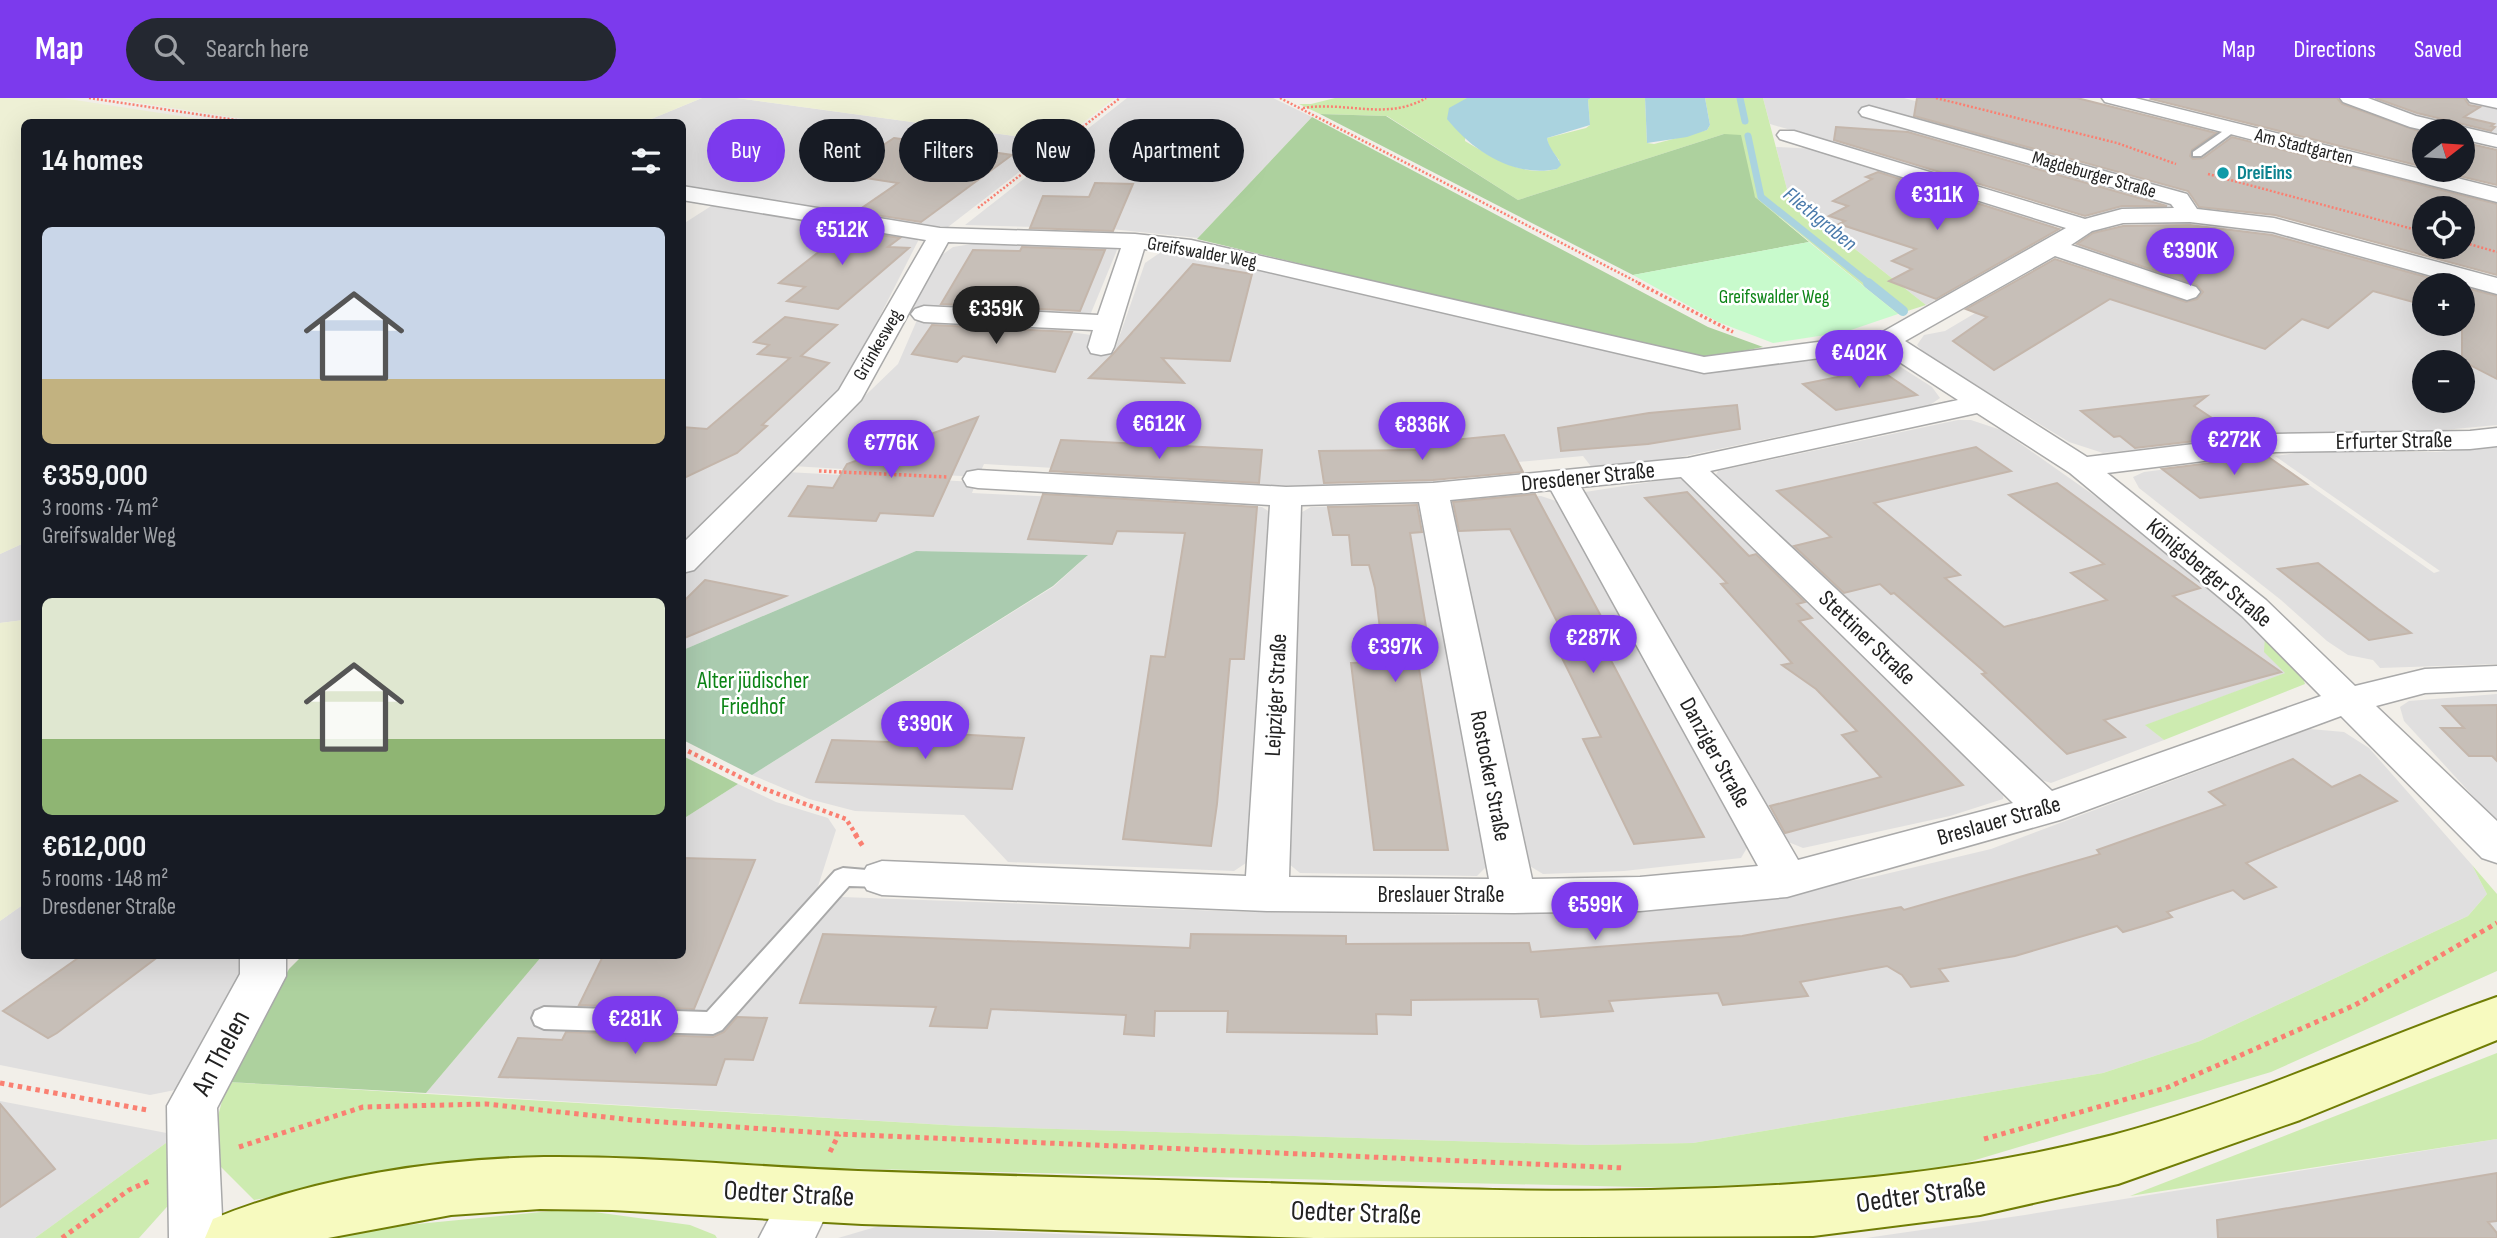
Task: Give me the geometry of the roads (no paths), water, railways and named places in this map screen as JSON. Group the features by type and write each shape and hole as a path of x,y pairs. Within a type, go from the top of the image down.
{"main road":[{"name":"Oedter Straße","path":"233,1238 331,1210 391,1197 483,1187 580,1183 797,1217 1558,1219 1752,1214 1849,1205 1937,1196 2060,1173 2174,1143 2497,1018"}],"street":[{"name":"Am Stadtgarten","path":"2112,98 2497,195"},
{"path":"2350,98 2412,121"},
{"path":"2477,98 2497,102"},
{"name":"Magdeburger Straße","path":"1869,112 2179,199 2190,215"},
{"path":"1787,135 2084,226"},
{"path":"2475,136 2497,141"},
{"name":"Greifswalder Weg","path":"686,194 940,234 1135,241 1191,247 1704,365 1886,341"},
{"name":"Magdeburger Straße","path":"1886,341 2053,247 2084,226 2122,216 2190,215 2274,225 2497,286"},
{"name":"Grünkesweg","path":"686,559 851,394 940,234"},
{"name":"Greifswalder Weg","path":"1101,347 1135,241"},
{"path":"2053,247 2187,292"},
{"path":"924,314 1110,323"},
{"name":"Königsberger Straße","path":"1886,341 2081,467 2254,608 2497,846"},
{"name":"Dresdener Straße","path":"978,479 1286,496 1433,492 1688,467 1982,402"},
{"name":"Erfurter Straße","path":"2081,467 2276,443 2470,440 2497,437"},
{"name":"Stettiner Straße","path":"1688,467 2045,809"},
{"name":"Danziger Straße","path":"1561,480 1787,880"},
{"name":"Rostocker Straße","path":"1433,492 1514,896"},
{"name":"Leipziger Straße","path":"1267,894 1286,496"},
{"name":"Breslauer Straße","path":"882,878 1267,894 1514,896 1640,894 1787,880 2045,809 2348,700 2425,681 2497,678"},
{"name":"An Thelen","path":"196,1238 192,1106 263,976 262,959"}],"lane":[{"path":"2197,154 2234,129"},
{"path":"544,1018 713,1023 843,877 882,878"}],"water":[{"path":"1467,98 1591,98 1588,100 1590,125 1547,138 1561,165 1557,169 1541,171 1510,166 1469,142 1447,119 1449,108"},
{"path":"1645,98 1705,98 1710,125 1707,130 1687,137 1647,143"}],"waterway":[{"name":"Fliethgraben","path":"1740,98 1745,121"},
{"name":"Fliethgraben","path":"1748,136 1761,197 1870,284"},
{"name":"Fliethgraben","path":"1868,283 1903,311"}],"place":[{"name":"DreiEins","path":"2223,173"}],"park label":[{"name":"Alter jüdischer Friedhof","path":"753,694"}]}
